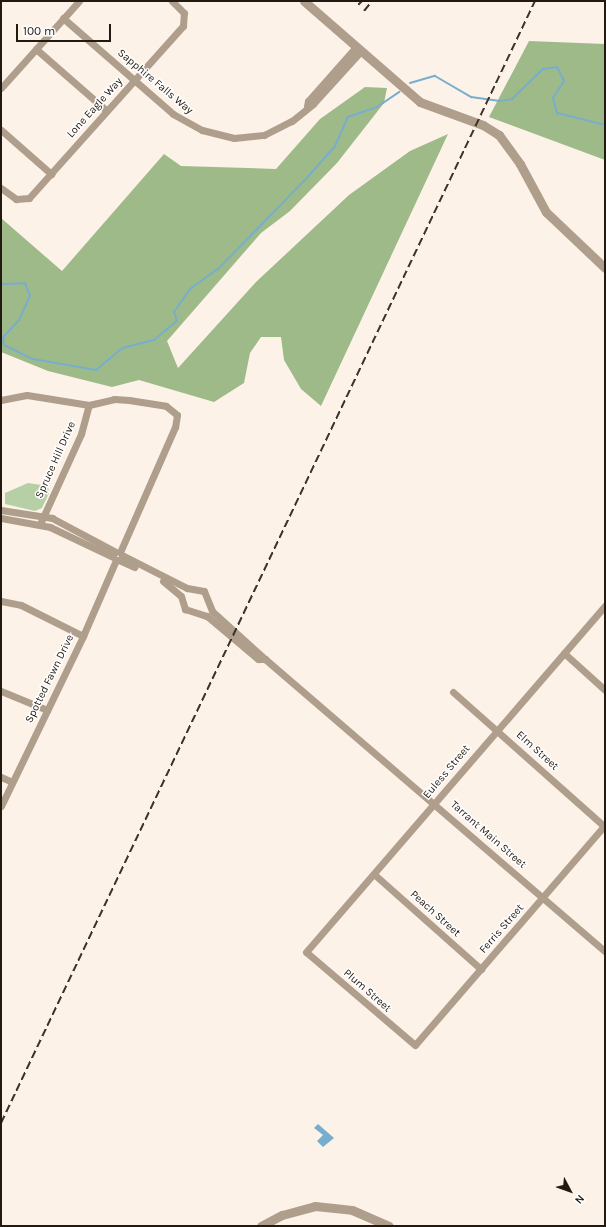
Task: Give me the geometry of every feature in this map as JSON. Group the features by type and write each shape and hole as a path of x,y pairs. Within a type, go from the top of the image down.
{"street":[{"path":"1,88 78,1"},
{"name":"Lone Eagle Way","path":"1,188 22,201 51,174 183,26 185,17 175,3"},
{"path":"310,3 358,49 420,102 483,124 499,135 516,158 546,212 605,268"},
{"name":"Sapphire Falls Way","path":"64,18 173,114 218,135 264,134 292,121 307,106 308,101 358,49"},
{"path":"36,49 107,111"},
{"path":"1,130 51,174"},
{"path":"1,400 45,395 89,405"},
{"name":"Spotted Fawn Drive","path":"1,806 83,636 178,419 174,411 166,406 114,399 89,405"},
{"name":"Spruce Hill Drive","path":"40,524 81,434 89,405"},
{"path":"1,510 44,516 156,577 181,596 185,609 206,616 234,634"},
{"path":"1,518 40,524 118,556 187,588 204,591 212,611 234,634"},
{"path":"181,596 187,588"},
{"path":"1,601 21,605 83,636"},
{"name":"Euless Street","path":"306,952 375,875 497,730 605,606"},
{"name":"Tarrant Main Street","path":"234,634 258,659 265,659 605,951"},
{"path":"564,653 605,690"},
{"path":"1,691 47,710"},
{"name":"Elm Street","path":"453,692 604,827"},
{"path":"1,777 12,782"},
{"name":"Ferris Street","path":"415,1045 604,827"},
{"name":"Peach Street","path":"375,875 481,969"},
{"name":"Plum Street","path":"306,952 415,1045"},
{"path":"261,1226 282,1215 315,1206 352,1210 389,1226"}],"green space":[{"path":"529,41 605,44 605,160 489,117"},
{"path":"365,87 387,88 384,103 337,163 290,211 261,233 167,341 178,368 256,282 349,195 410,151 448,134 321,406 301,389 284,360 281,337 261,337 250,353 244,383 214,402 139,380 112,387 48,371 1,352 1,218 62,271 164,154 181,166 276,169 320,119"},
{"path":"28,483 48,486 49,493 42,508 35,511 5,504 5,493"}],"water":[{"path":"318,1124 334,1138 323,1147 317,1141 323,1135 314,1128"}],"waterway":[{"path":"410,83 435,76 471,97 500,101 512,99 543,69 557,67 564,81 553,98 557,113 605,125"},
{"path":"1,284 25,283 30,296 19,320 3,337 4,345 33,359 96,370 122,348 154,340 177,321 174,312 190,289 218,269 305,180 335,146 348,117 377,107 399,92"}],"railway":[{"path":"358,5 362,1"},
{"path":"364,11 372,1"},
{"path":"1,1123 535,1"}]}
